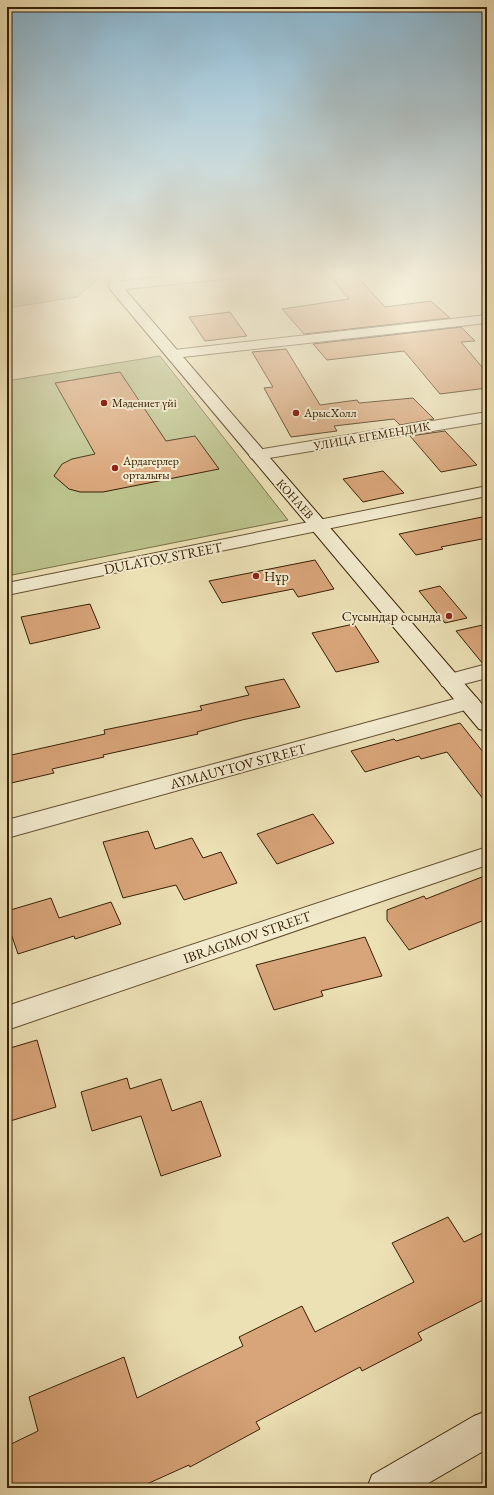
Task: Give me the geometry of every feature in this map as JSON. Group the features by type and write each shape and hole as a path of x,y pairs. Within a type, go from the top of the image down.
{"street":[{"name":"КОНАЕВ","path":"165,342 257,455 487,724"},
{"path":"174,354 283,342"},
{"name":"УЛИЦА ЕГЕМЕНДИК","path":"257,455 487,416"},
{"name":"DULATOV STREET","path":"7,589 487,491"},
{"path":"449,681 487,671"},
{"name":"AYMAUYTOV STREET","path":"7,829 469,702"},
{"name":"IBRAGIMOV STREET","path":"7,1018 487,856"},
{"path":"385,1488 487,1429"}],"green space":[{"path":"160,356 288,520 7,576 7,381"}],"building":[{"path":"332,342 464,342 461,342 487,373 487,388 440,394 404,351 327,360 313,344"},
{"path":"286,349 320,405 357,400 359,403 413,398 434,419 400,425 394,419 334,426 337,431 291,437 264,388 273,387 252,352"},
{"path":"120,372 166,441 195,436 219,469 103,492 80,492 69,489 54,476 62,464 72,459 95,454 55,383"},
{"path":"445,431 477,465 441,472 410,436"},
{"path":"383,471 404,493 363,502 343,479"},
{"path":"487,516 487,538 441,547 443,549 416,555 399,534"},
{"path":"315,560 334,589 298,597 293,589 222,603 209,581"},
{"path":"440,586 467,618 445,623 419,591"},
{"path":"90,604 100,628 30,644 21,617"},
{"path":"354,624 379,662 336,672 312,633"},
{"path":"487,624 487,663 483,664 456,631"},
{"path":"284,679 300,707 242,720 197,732 198,734 103,755 104,757 52,769 54,773 7,784 7,756 105,734 104,730 202,710 200,706 249,695 245,687"},
{"path":"460,723 487,757 487,804 447,752 421,759 419,756 365,772 351,751 394,739 396,741"},
{"path":"313,814 334,843 277,864 257,834"},
{"path":"148,831 155,849 192,838 203,858 221,852 237,883 184,900 176,885 123,898 103,842"},
{"path":"487,875 487,919 409,950 387,920 387,910 424,896 426,899"},
{"path":"51,898 59,918 111,902 121,924 75,939 74,936 18,954 7,922 7,911"},
{"path":"365,937 382,976 321,991 323,996 274,1010 256,965"},
{"path":"37,1040 56,1107 7,1122 7,1049"},
{"path":"127,1078 130,1089 161,1079 172,1111 201,1101 221,1156 161,1176 141,1116 92,1131 81,1092"},
{"path":"448,1217 464,1242 487,1231 487,1298 418,1333 422,1340 362,1371 360,1367 256,1422 260,1429 190,1467 189,1465 138,1488 7,1488 7,1446 38,1431 29,1397 124,1357 137,1398 243,1346 239,1337 302,1306 315,1332 414,1282 392,1243"}],"place":[{"name":"Mәдениет үйі","path":"104,403"},
{"name":"АрысХолл","path":"296,413"},
{"name":"Ардагерлер орталығы","path":"115,468"},
{"name":"Нұр","path":"256,576"},
{"name":"Сусындар осында","path":"449,616"}]}
